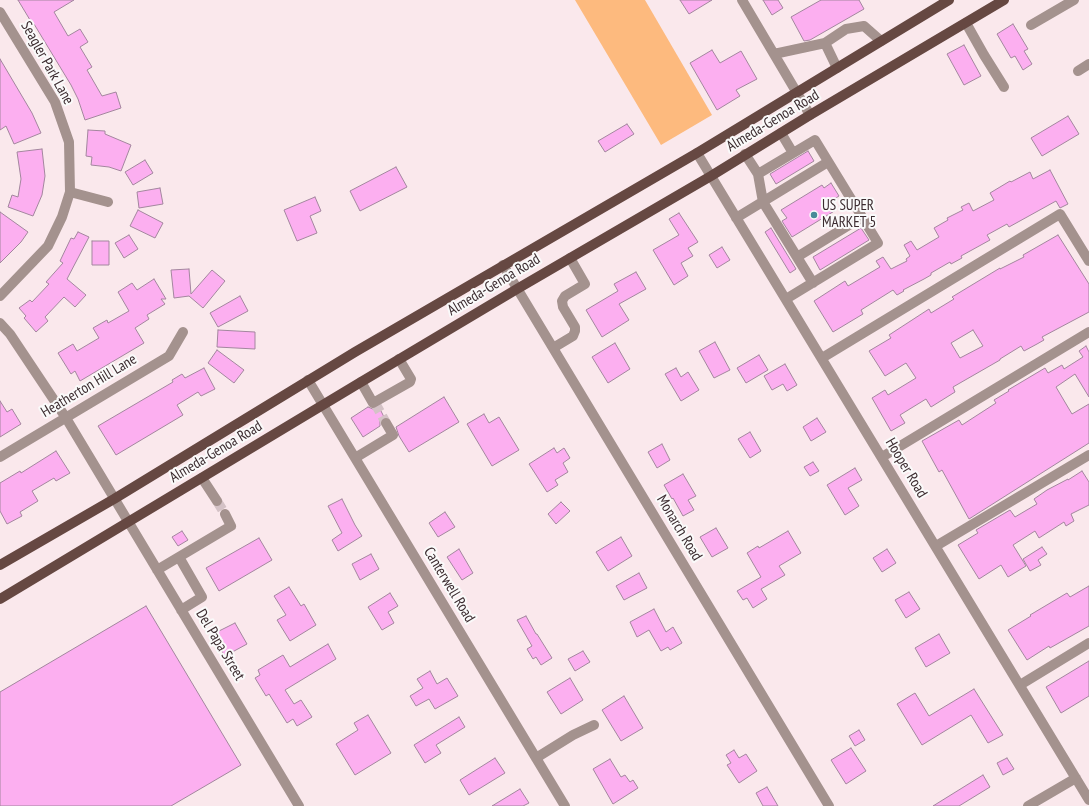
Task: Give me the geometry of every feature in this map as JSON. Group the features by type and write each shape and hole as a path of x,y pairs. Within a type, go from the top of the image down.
{"main road":[{"name":"Almeda-Genoa Road","path":"0,565 114,498 308,380 697,153 950,0"},
{"name":"Almeda-Genoa Road","path":"0,599 399,359 711,176 745,154 1004,0"}],"street":[{"path":"742,0 810,116"},
{"path":"1032,25 1074,0"},
{"name":"Seagler Park Lane","path":"0,12 55,102 69,142 70,192 62,217 48,246 0,296"},
{"path":"966,23 1004,87"},
{"path":"774,54 825,43 846,29 864,26 881,42"},
{"path":"825,43 837,68"},
{"path":"1078,71 1089,64"},
{"path":"781,133 793,153"},
{"path":"758,174 814,140 878,243 786,299"},
{"name":"Hooper Road","path":"697,153 1089,800"},
{"path":"745,154 758,174 763,202 813,283"},
{"path":"736,218 828,162"},
{"path":"70,192 108,202"},
{"path":"822,358 1060,214 1089,261"},
{"path":"797,257 862,217"},
{"path":"553,348 573,336 575,331 575,327 563,307 562,301 565,296 585,284 570,258"},
{"name":"Monarch Road","path":"503,265 829,806"},
{"name":"Del Papa Street","path":"0,323 10,334 66,418 299,806"},
{"name":"Heatherton Hill Lane","path":"0,457 169,356 183,332"},
{"path":"882,457 1089,332"},
{"path":"361,382 374,403 410,382 411,379 399,359"},
{"name":"Canterwell Road","path":"308,380 565,806"},
{"path":"355,458 393,436 386,423"},
{"path":"936,546 1089,455"},
{"path":"202,478 217,501"},
{"path":"157,570 232,526 225,514"},
{"path":"179,557 202,598 181,610"},
{"path":"1020,684 1089,643"},
{"path":"536,758 572,735 594,725"},
{"path":"1028,806 1076,778"}],"shaded area":[{"path":"575,0 645,0 712,115 661,145"}],"building":[{"path":"18,0 74,0 54,12 68,36 80,29 88,42 80,47 92,67 87,70 102,96 116,92 121,108 85,120 78,99 71,85"},
{"path":"680,0 712,0 689,14"},
{"path":"763,0 778,0 783,8 772,15"},
{"path":"821,0 859,0 864,9 810,40 804,41 791,17"},
{"path":"1013,24 1028,49 1024,51 1032,64 1023,70 1015,56 1011,58 997,34"},
{"path":"964,45 981,76 964,85 947,54"},
{"path":"712,50 720,63 741,51 757,79 736,90 740,96 717,110 690,63"},
{"path":"0,59 32,113 41,133 14,144 6,126 0,130"},
{"path":"1068,116 1079,134 1042,156 1031,138"},
{"path":"627,124 634,134 605,152 598,141"},
{"path":"88,130 105,131 105,134 131,145 121,171 109,167 91,165 92,157 86,156"},
{"path":"42,149 45,176 42,195 33,216 8,207 12,195 18,197 21,179 17,152"},
{"path":"808,151 814,161 776,184 770,174"},
{"path":"145,160 153,173 133,185 125,172"},
{"path":"396,167 407,187 360,211 350,191"},
{"path":"1050,170 1068,204 1060,208 1056,201 1009,227 1007,224 987,235 990,240 961,256 962,258 951,264 950,262 897,295 893,290 861,310 863,314 833,332 814,301 845,281 848,286 880,267 876,261 883,257 891,269 907,261 906,259 910,256 904,245 911,241 917,250 939,237 934,228 948,220 947,218 963,210 961,207 969,203 973,211 994,200 990,193 1010,181 1011,182 1030,172 1033,179"},
{"path":"831,183 839,196 831,201 836,210 792,237 782,221 787,218 781,210 822,185 824,188"},
{"path":"160,188 163,204 139,208 137,192"},
{"path":"315,197 321,211 310,216 317,233 297,241 284,210"},
{"path":"138,210 163,223 155,238 130,226"},
{"path":"0,212 28,232 21,242 0,263"},
{"path":"679,213 698,242 688,248 693,256 681,263 688,276 674,285 653,250 679,235 669,219"},
{"path":"771,228 796,269 790,273 765,232"},
{"path":"861,228 869,240 820,270 813,257"},
{"path":"78,232 89,237 67,279 86,295 75,307 64,297 45,317 48,321 36,332 24,318 26,316 19,308 30,300 32,302 49,284 46,282 63,263 60,261 71,238 74,239"},
{"path":"129,235 138,249 124,258 115,243"},
{"path":"1058,235 1089,284 1089,312 1042,337 1044,340 1024,351 1021,346 953,387 955,392 931,407 926,399 900,415 905,423 891,431 872,398 885,390 888,395 916,378 906,363 885,376 869,351 891,338 889,335 929,309 931,313 954,299 952,297 1000,268 1024,257 1023,255","holes":["973,330 983,346 960,358 951,343"]},
{"path":"92,241 109,241 109,265 92,265"},
{"path":"722,247 730,260 717,268 709,255"},
{"path":"189,269 191,294 212,270 225,281 203,308 189,296 174,298 171,270"},
{"path":"636,272 646,289 619,304 629,320 602,337 586,310 618,291 614,284"},
{"path":"154,279 166,299 161,299 165,304 147,315 149,319 135,328 144,343 80,381 75,371 71,374 58,353 73,344 77,351 99,338 93,328 107,320 108,323 129,311 118,292 132,283 137,290"},
{"path":"240,296 248,311 218,327 210,313"},
{"path":"218,330 255,332 255,349 217,347"},
{"path":"715,342 730,370 714,378 699,351"},
{"path":"615,343 630,369 608,383 592,357"},
{"path":"1086,346 1089,352 1089,397 1075,374 1056,387 1072,414 1089,404 1089,443 969,519 942,470 939,472 922,441 959,420 962,425 996,403 994,400 1009,391 1008,390 1045,368 1048,373 1062,365 1064,369 1083,357 1079,351"},
{"path":"217,350 244,370 234,383 208,363"},
{"path":"759,355 768,370 746,383 737,368"},
{"path":"785,364 797,385 787,391 783,384 772,390 764,376"},
{"path":"204,368 215,389 201,396 198,392 177,405 183,415 116,455 98,426 173,382 172,380 182,374 185,378"},
{"path":"676,368 681,377 688,372 699,390 681,401 665,374"},
{"path":"444,397 459,422 409,452 399,436 396,427"},
{"path":"0,401 7,412 12,409 21,424 0,437"},
{"path":"368,407 373,409 379,407 384,417 380,420 380,426 363,437 351,418"},
{"path":"484,414 489,423 499,417 519,450 492,466 467,424"},
{"path":"817,418 826,432 811,441 803,427"},
{"path":"750,432 761,451 750,458 738,439"},
{"path":"662,444 670,460 657,468 648,452"},
{"path":"554,448 557,453 564,448 570,458 563,463 568,472 555,480 558,485 547,492 529,464"},
{"path":"56,451 70,473 56,481 54,478 32,491 38,501 20,512 22,516 7,524 0,511 0,483 20,471 21,473"},
{"path":"813,462 819,471 810,476 804,467"},
{"path":"855,468 862,480 848,488 859,506 845,515 827,485"},
{"path":"1082,471 1089,482 1089,505 1071,514 1074,521 1066,526 1064,522 1039,538 1035,531 1013,545 1026,566 1008,577 1001,565 979,579 958,545 978,533 976,530 1010,510 1015,517 1037,504 1034,499 1047,490 1068,480"},
{"path":"683,474 696,496 688,500 694,510 683,516 664,485"},
{"path":"342,499 362,536 338,551 332,540 342,533 328,506"},
{"path":"561,502 570,511 556,524 548,514"},
{"path":"445,512 455,527 438,537 429,523"},
{"path":"716,528 728,548 712,557 700,537"},
{"path":"182,531 188,540 178,546 172,537"},
{"path":"788,531 801,553 779,566 785,575 761,589 767,599 753,608 747,598 743,600 737,591 761,577 747,553 758,546 759,548"},
{"path":"621,537 632,556 608,571 596,552"},
{"path":"259,538 272,560 219,591 206,568"},
{"path":"1042,547 1047,554 1038,560 1041,565 1030,571 1023,559"},
{"path":"459,549 473,573 462,580 447,557"},
{"path":"887,549 896,563 882,572 873,558"},
{"path":"371,554 379,569 360,580 352,564"},
{"path":"639,573 647,588 624,600 616,586"},
{"path":"1089,586 1089,626 1050,648 1049,646 1027,660 1008,630 1067,593 1070,597"},
{"path":"289,587 301,606 304,604 316,625 290,641 277,620 286,615 274,596"},
{"path":"909,592 920,609 906,618 895,600"},
{"path":"390,593 398,606 388,612 394,623 382,630 368,607"},
{"path":"146,606 241,765 171,806 0,806 0,692"},
{"path":"654,609 666,632 673,627 682,643 670,650 668,647 661,651 649,630 637,637 630,622"},
{"path":"526,616 552,658 541,665 536,657 533,659 527,649 532,646 517,620"},
{"path":"235,623 247,644 225,656 219,647 224,644 217,632"},
{"path":"939,634 950,653 926,667 915,648"},
{"path":"328,644 336,659 285,690 294,704 301,700 312,717 297,726 293,719 287,723 269,694 266,696 255,678 260,675 258,670 283,655 290,667"},
{"path":"583,651 590,662 575,671 568,659"},
{"path":"1089,661 1089,696 1061,713 1046,687"},
{"path":"430,671 437,684 447,678 458,696 435,709 429,699 416,706 410,696 423,688 417,679"},
{"path":"570,678 583,700 561,714 547,692"},
{"path":"974,689 1003,735 988,743 971,715 922,745 897,704 915,693 929,716"},
{"path":"624,696 643,728 621,741 602,710"},
{"path":"368,715 391,753 355,775 336,744 358,730 354,723"},
{"path":"459,717 465,727 436,745 441,753 425,763 414,745"},
{"path":"859,730 865,740 855,746 849,736"},
{"path":"851,748 866,771 846,784 831,760"},
{"path":"734,750 739,758 746,754 757,771 739,783 727,765 731,763 726,755"},
{"path":"495,758 505,773 469,795 460,780"},
{"path":"1007,758 1014,769 1003,775 997,763"},
{"path":"610,759 621,777 625,775 630,782 633,780 638,788 613,804 593,769"},
{"path":"983,775 990,787 959,806 933,806"},
{"path":"767,787 778,806 763,806 756,793"},
{"path":"520,789 529,803 523,806 492,806"}],"tunnel":[{"path":"375,403 386,423"},
{"path":"217,501 225,514"}],"place":[{"name":"US SUPER MARKET 5","path":"814,215"}]}
